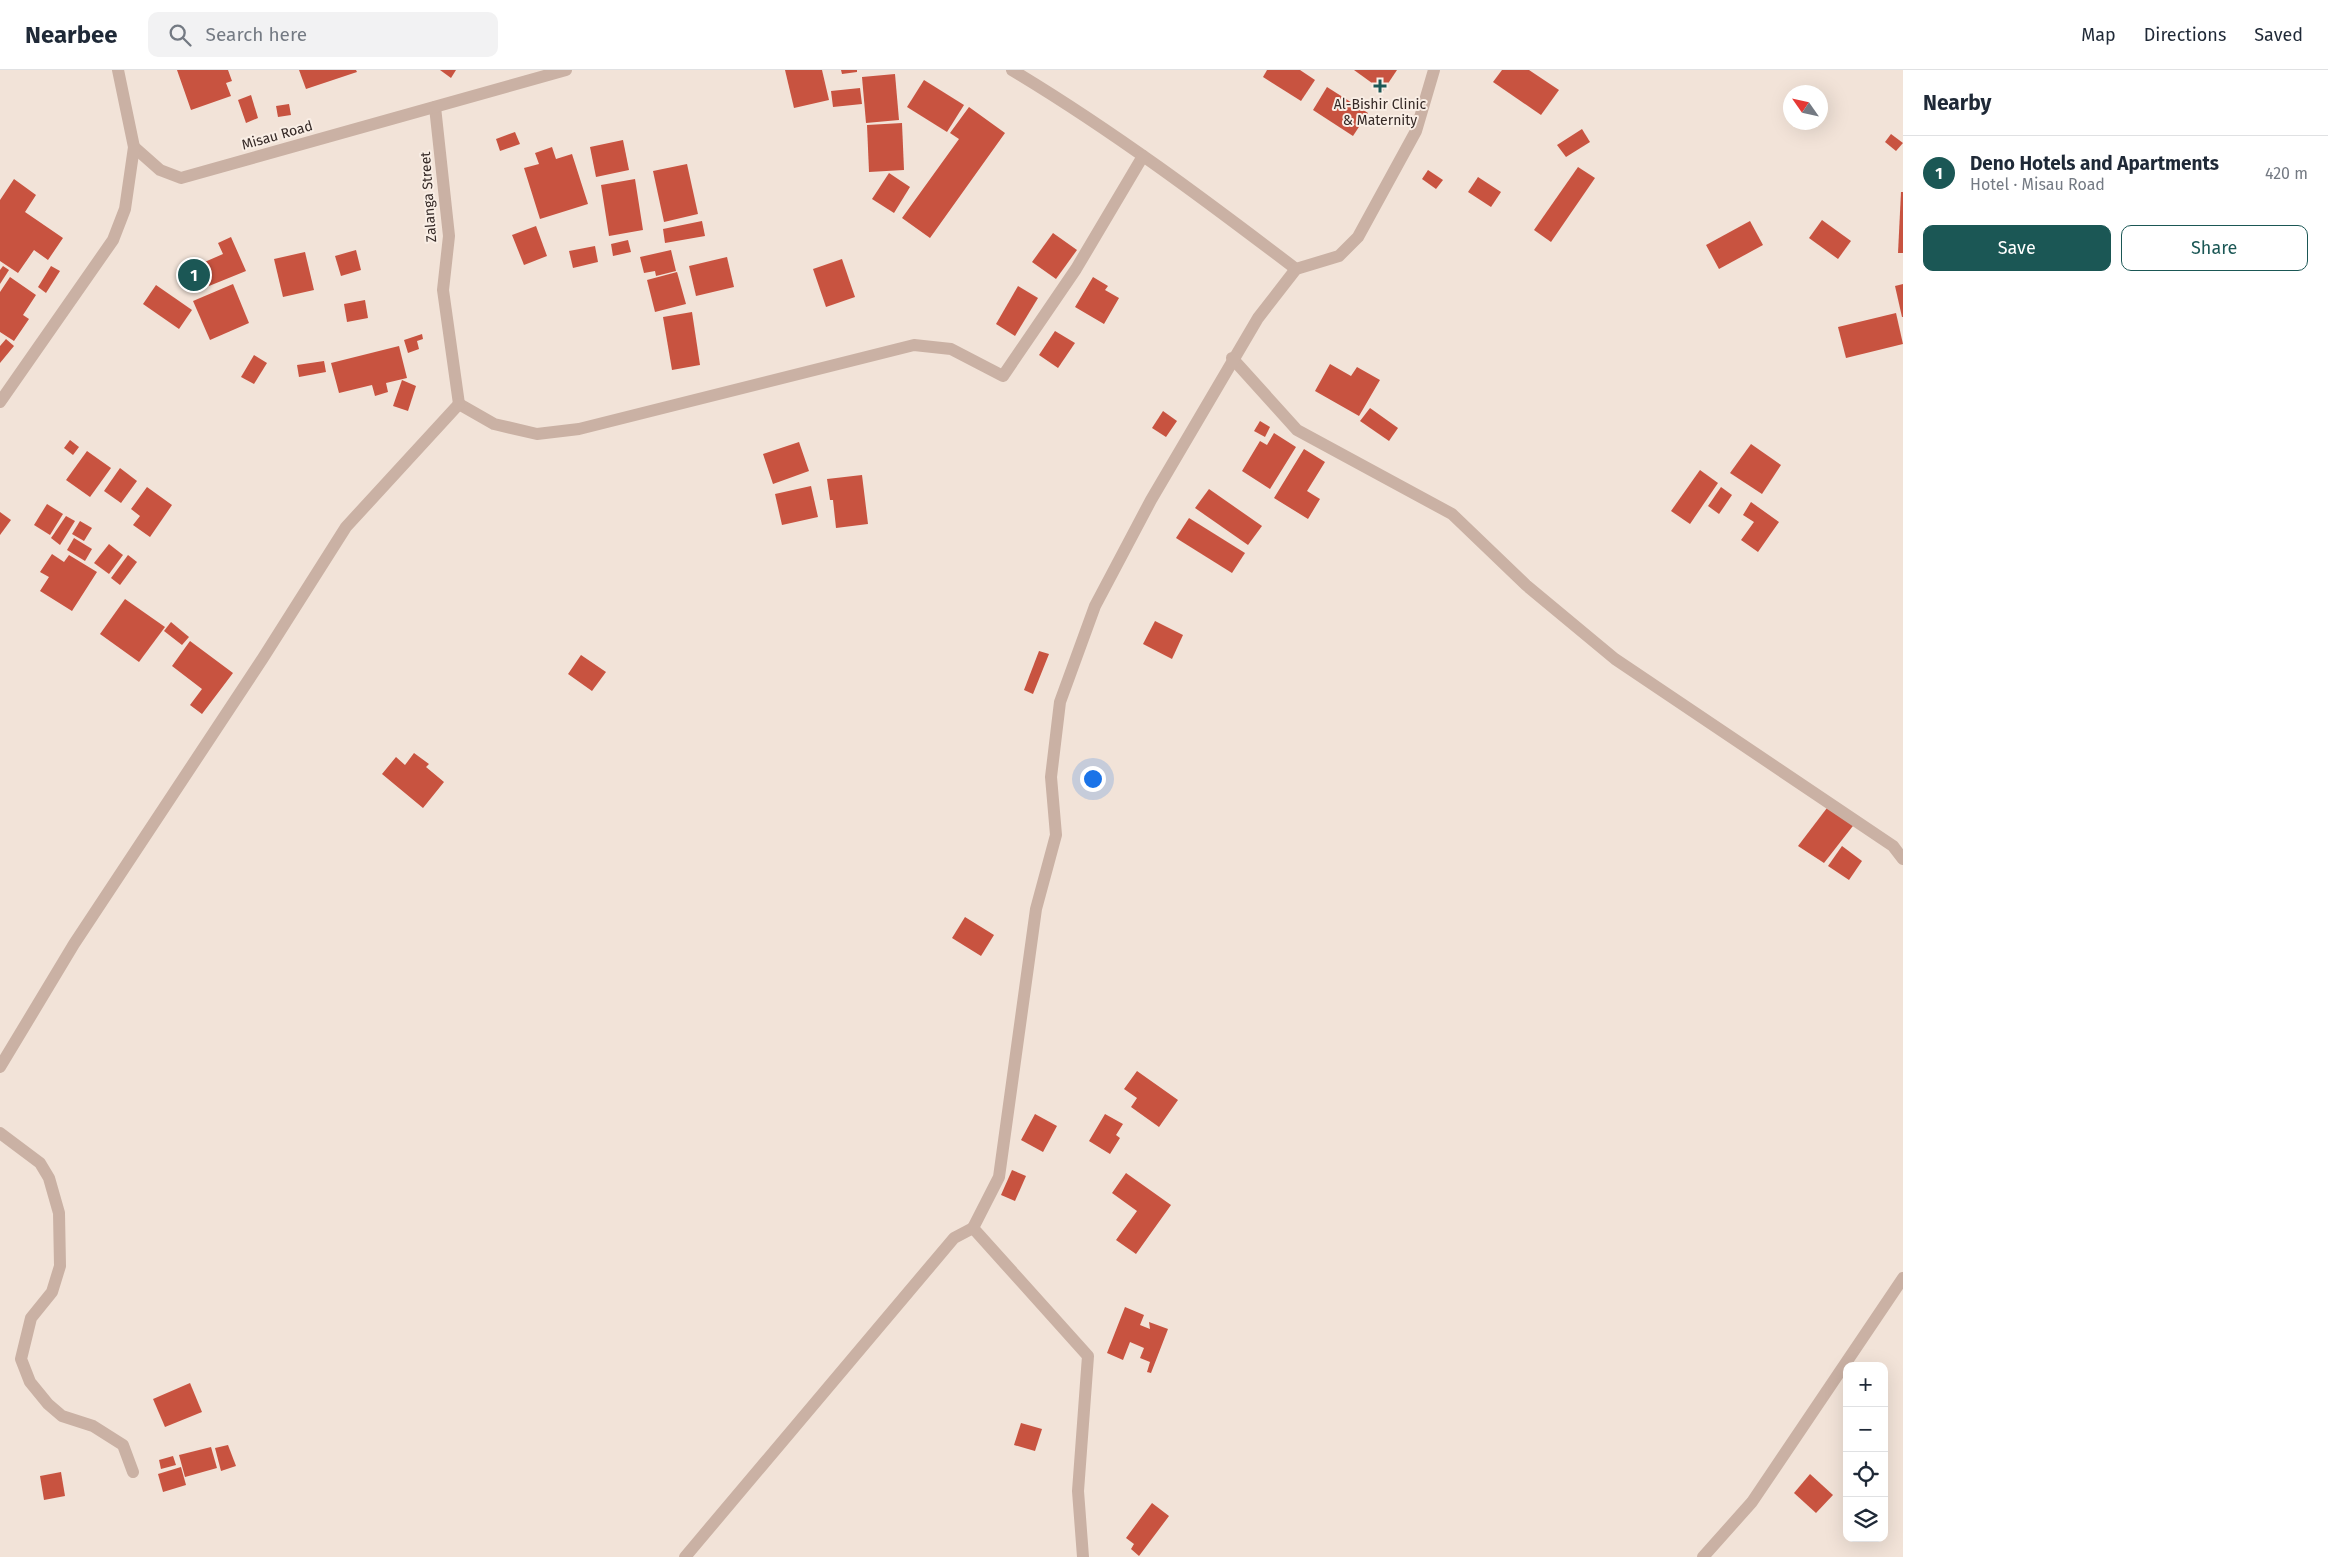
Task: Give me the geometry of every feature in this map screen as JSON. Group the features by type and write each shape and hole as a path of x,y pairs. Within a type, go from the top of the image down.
{"street":[{"path":"0,402 113,240 125,209 134,148 118,70"},
{"name":"Misau Road","path":"134,148 160,170 181,178 566,70"},
{"path":"685,1557 954,1238 973,1228 999,1177 1036,909 1056,835 1051,777 1060,702 1096,606 1151,500 1232,358 1258,318 1296,269 1339,256 1358,237 1416,131 1434,70"},
{"path":"1015,71 1182,182 1296,269"},
{"name":"Zalanga Street","path":"435,106 449,236 443,290 459,404"},
{"path":"0,1067 74,944 263,658 346,527 459,404 494,424 537,434 579,429 914,345 951,349 1003,376 1076,269 1143,156"},
{"path":"1232,358 1297,430 1452,514 1526,585 1615,659 1893,846 1903,860"},
{"path":"0,1133 40,1164 49,1178 59,1213 60,1266 52,1292 31,1318 21,1358 30,1382 48,1404 62,1416 93,1426 123,1445 133,1472"},
{"path":"973,1228 1088,1356 1078,1491 1083,1557"},
{"path":"1703,1557 1752,1502 1903,1278"}],"building":[{"path":"177,70 228,70 232,81 226,83 231,96 191,110"},
{"path":"299,70 356,70 357,72 306,89"},
{"path":"440,70 456,70 451,78"},
{"path":"785,70 822,70 829,100 794,108"},
{"path":"841,70 857,70 857,72 842,74"},
{"path":"1267,70 1300,70 1315,80 1301,101 1263,77"},
{"path":"1354,70 1397,70 1383,91"},
{"path":"1502,70 1529,70 1559,90 1541,115 1493,82"},
{"path":"895,74 899,120 866,123 862,77"},
{"path":"924,80 964,105 947,132 907,107"},
{"path":"1327,87 1368,113 1353,136 1313,110"},
{"path":"860,88 862,104 833,107 831,91"},
{"path":"251,95 258,118 246,123 238,100"},
{"path":"289,104 291,115 278,117 276,106"},
{"path":"969,107 1005,133 930,238 902,218 959,139 950,133"},
{"path":"902,123 904,170 869,172 867,125"},
{"path":"1582,129 1590,142 1566,157 1557,145"},
{"path":"515,132 520,144 500,151 496,139"},
{"path":"1891,134 1903,143 1896,151 1885,142"},
{"path":"623,140 629,170 596,177 590,147"},
{"path":"552,147 556,159 572,154 588,204 540,219 524,168 539,164 535,153"},
{"path":"687,164 698,214 664,222 653,171"},
{"path":"1578,167 1595,178 1551,242 1534,230"},
{"path":"1428,170 1443,180 1436,189 1422,179"},
{"path":"889,173 910,187 894,213 872,199"},
{"path":"1478,177 1501,192 1491,207 1468,192"},
{"path":"14,179 36,195 25,212 63,238 48,260 34,250 18,273 0,261 0,200"},
{"path":"635,179 643,230 609,236 601,185"},
{"path":"1901,192 1903,192 1903,253 1898,253"},
{"path":"1822,220 1851,241 1838,259 1809,238"},
{"path":"702,221 705,236 665,243 663,229"},
{"path":"1750,221 1763,245 1719,269 1706,245"},
{"path":"536,226 547,256 524,265 512,235"},
{"path":"1053,233 1077,250 1056,279 1032,262"},
{"path":"231,237 246,271 209,286 200,264 223,254 218,243"},
{"path":"628,240 631,252 613,256 611,244"},
{"path":"595,246 598,262 573,268 569,251"},
{"path":"356,250 361,270 341,276 335,256"},
{"path":"671,250 676,271 656,276 655,271 644,273 640,257"},
{"path":"305,252 314,290 283,297 274,259"},
{"path":"727,257 734,287 696,296 689,266"},
{"path":"842,259 855,297 826,307 813,269"},
{"path":"3,266 9,270 0,284 0,270"},
{"path":"51,266 60,271 46,293 38,287"},
{"path":"677,272 686,304 655,312 647,280"},
{"path":"10,277 36,295 23,315 29,319 14,341 0,332 0,292"},
{"path":"1093,277 1108,286 1105,290 1119,298 1104,324 1075,307"},
{"path":"233,284 249,323 210,340 193,301"},
{"path":"1903,284 1903,317 1902,317 1895,286"},
{"path":"156,285 192,310 179,329 143,304"},
{"path":"1018,286 1038,298 1015,336 996,324"},
{"path":"365,300 368,318 347,322 344,304"},
{"path":"692,312 700,365 672,370 663,317"},
{"path":"1896,313 1903,344 1846,358 1838,327"},
{"path":"1055,331 1075,343 1058,368 1039,355"},
{"path":"422,334 423,339 417,341 419,349 408,353 404,340"},
{"path":"6,339 14,346 0,363 0,346"},
{"path":"399,346 407,378 386,383 388,392 375,396 372,385 339,393 331,363"},
{"path":"254,355 267,363 254,384 241,377"},
{"path":"324,361 326,372 299,377 297,365"},
{"path":"1330,364 1351,376 1357,367 1380,380 1359,416 1315,391"},
{"path":"402,380 416,386 408,411 393,406"},
{"path":"1370,408 1398,428 1389,441 1360,421"},
{"path":"1163,411 1177,421 1166,437 1152,428"},
{"path":"1260,421 1270,427 1265,437 1254,431"},
{"path":"1274,433 1296,447 1270,489 1242,471 1260,441 1267,445"},
{"path":"70,440 79,447 73,455 64,448"},
{"path":"799,442 809,471 773,484 763,454"},
{"path":"1751,444 1781,465 1762,494 1730,473"},
{"path":"1304,449 1325,462 1307,491 1320,499 1308,519 1274,498"},
{"path":"87,451 111,468 90,497 66,480"},
{"path":"120,468 137,481 121,503 104,491"},
{"path":"1700,470 1718,483 1690,524 1671,511"},
{"path":"862,475 868,524 836,528 833,500 830,500 827,479"},
{"path":"811,486 818,517 782,525 775,494"},
{"path":"147,487 172,505 150,537 133,525 140,516 131,509"},
{"path":"1721,487 1732,495 1719,514 1708,506"},
{"path":"1209,489 1262,526 1248,545 1195,508"},
{"path":"1751,502 1779,522 1758,552 1741,540 1754,522 1743,515"},
{"path":"47,504 63,514 50,535 34,525"},
{"path":"0,512 11,520 0,535"},
{"path":"66,516 75,521 60,545 51,538"},
{"path":"1189,518 1245,553 1232,573 1176,538"},
{"path":"80,521 92,528 84,541 72,534"},
{"path":"74,538 92,549 85,561 67,550"},
{"path":"109,544 123,555 109,574 94,563"},
{"path":"52,554 64,562 69,555 97,572 72,611 40,591 49,577 40,572"},
{"path":"128,555 137,562 120,585 111,578"},
{"path":"125,599 165,627 139,662 100,634"},
{"path":"1155,621 1183,635 1172,659 1143,644"},
{"path":"171,622 189,637 182,645 164,631"},
{"path":"190,641 233,673 202,714 190,705 202,689 172,666"},
{"path":"1039,651 1049,654 1033,694 1024,690"},
{"path":"581,655 606,672 592,691 568,674"},
{"path":"414,753 429,764 426,767 444,782 423,808 382,774 396,757 405,765"},
{"path":"1830,804 1856,822 1824,863 1798,846"},
{"path":"1842,846 1862,861 1849,880 1828,866"},
{"path":"965,917 994,935 981,956 952,938"},
{"path":"1137,1071 1178,1100 1159,1127 1131,1107 1137,1098 1124,1089"},
{"path":"1035,1114 1057,1126 1043,1152 1021,1140"},
{"path":"1105,1114 1123,1124 1116,1135 1120,1138 1110,1154 1089,1141"},
{"path":"1012,1170 1026,1176 1015,1201 1001,1195"},
{"path":"1126,1173 1171,1205 1136,1254 1116,1240 1137,1211 1112,1193"},
{"path":"1125,1307 1144,1315 1140,1325 1150,1329 1149,1322 1168,1329 1151,1373 1147,1372 1150,1362 1140,1358 1144,1348 1130,1342 1123,1360 1107,1353"},
{"path":"190,1383 202,1412 165,1427 153,1399"},
{"path":"1021,1423 1042,1429 1035,1451 1014,1445"},
{"path":"228,1445 236,1466 221,1471 215,1448"},
{"path":"211,1447 217,1468 185,1477 179,1455"},
{"path":"173,1456 176,1465 161,1469 159,1460"},
{"path":"181,1467 186,1485 163,1492 158,1474"},
{"path":"61,1472 65,1496 44,1500 40,1476"},
{"path":"1810,1474 1833,1495 1816,1513 1794,1493"},
{"path":"1152,1503 1169,1516 1139,1556 1131,1549 1134,1544 1126,1538"}],"place":[{"name":"Al-Bishir Clinic & Maternity","path":"1380,86"},
{"name":"Deno Hotels and Apartments","path":"194,275"}]}
